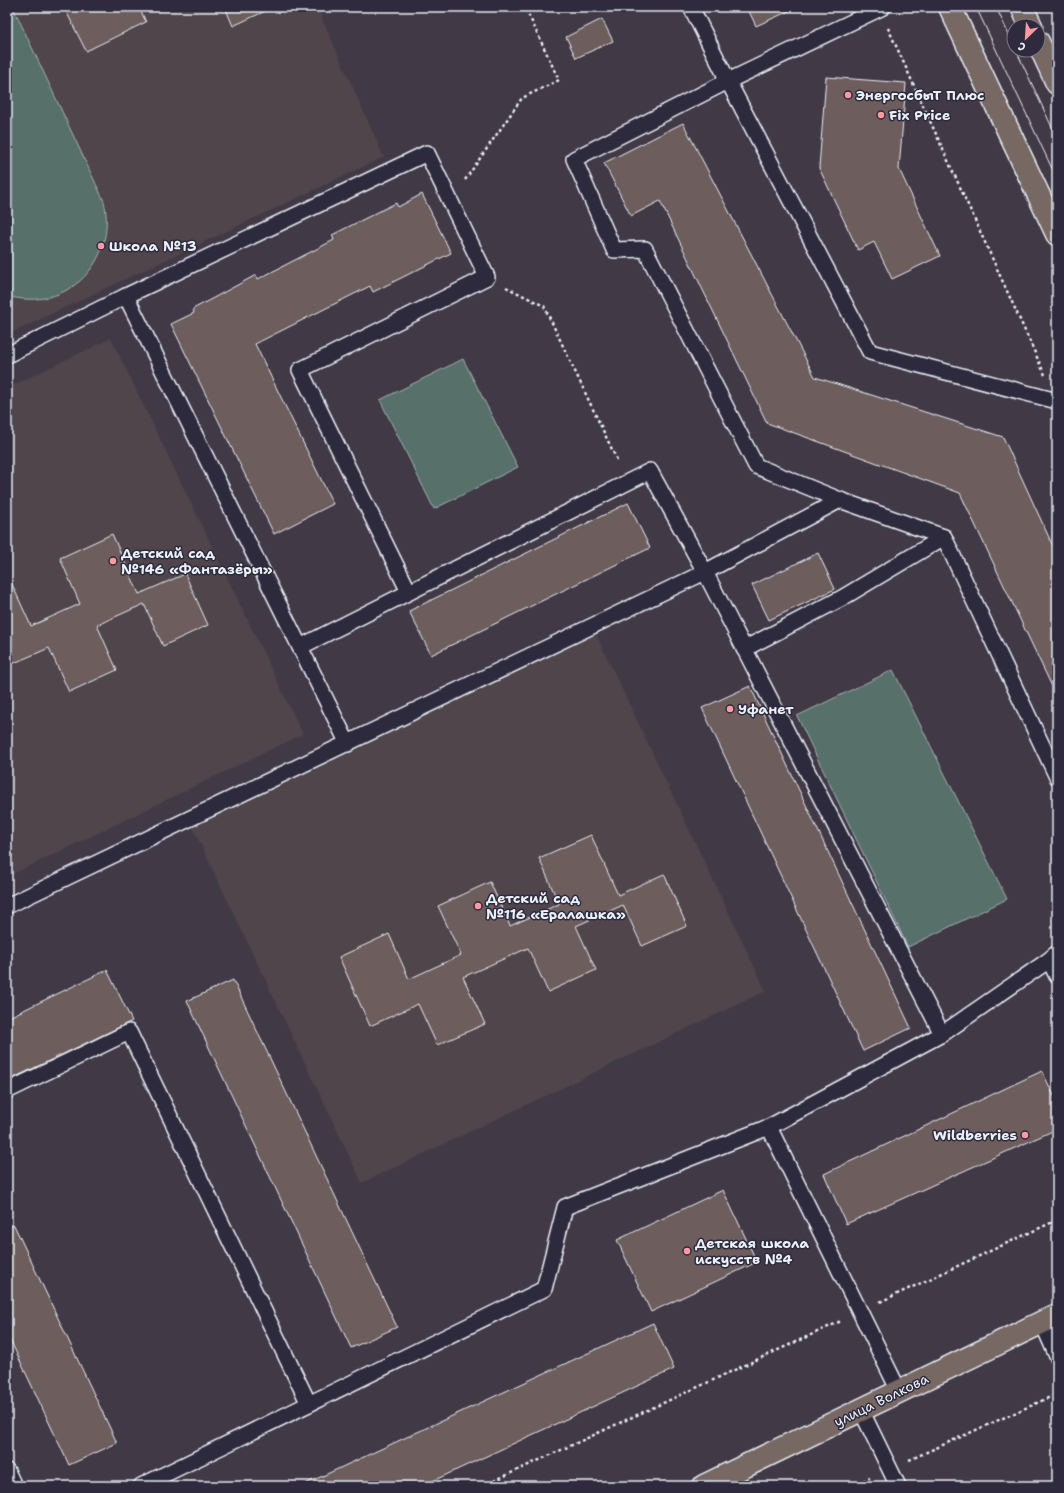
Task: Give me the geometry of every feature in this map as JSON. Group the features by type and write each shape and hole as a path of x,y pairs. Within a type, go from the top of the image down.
{"main road":[{"path":"950,7 1057,234"},
{"path":"1022,7 1027,18"},
{"path":"1045,58 1057,83"},
{"name":"улица Волкова","path":"704,1486 1050,1319"}],"lane":[{"path":"691,7 728,81 870,352 1057,402"},
{"path":"882,8 728,81 574,159 614,250 645,249 756,466 840,500 944,537 1057,777"},
{"path":"7,355 126,296 427,153 487,276 300,370 409,592"},
{"path":"126,296 348,744"},
{"path":"300,647 650,471 705,572 942,1034"},
{"path":"7,906 705,572 840,500"},
{"path":"744,649 842,598 944,537"},
{"path":"141,1486 544,1289 565,1207 769,1127 942,1034 1053,956 1057,976"},
{"path":"7,1091 129,1032 309,1404"},
{"path":"769,1127 899,1391"},
{"path":"1050,1319 1057,1356"},
{"path":"861,1410 898,1486"},
{"path":"7,1471 14,1486"}],"path":[{"path":"450,202 522,98 559,80 525,7"},
{"path":"882,8 1047,379"},
{"path":"487,276 544,306 628,482"},
{"path":"483,1486 1057,1220"},
{"path":"852,1486 1057,1394"}],"shaded area":[{"name":"Школа №13","path":"7,7 317,7 384,157 7,335"},
{"name":"Детский сад №146 «Фантазёры»","path":"111,338 303,734 7,877 7,388"},
{"name":"Детский сад №116 «Ералашка»","path":"594,630 766,991 362,1183 190,822"}],"green space":[{"path":"7,7 13,7 104,201 106,223 103,244 96,262 84,277 68,289 50,297 29,299 7,296"},
{"path":"463,359 518,467 434,509 380,400"},
{"path":"893,670 1007,899 908,947 797,716"}],"building":[{"path":"64,7 139,7 146,22 86,51"},
{"path":"225,7 274,7 233,26"},
{"path":"747,7 798,7 756,26"},
{"path":"602,19 613,41 576,58 566,37"},
{"path":"826,77 906,83 899,169 940,256 892,279 874,242 858,250 819,168"},
{"path":"683,123 815,377 1003,437 1057,555 1057,697 960,493 767,423 660,201 631,216 604,163"},
{"path":"422,194 451,253 373,292 370,286 255,344 333,504 274,534 171,324 194,313 193,309 256,275 258,279 334,240 332,235 396,203 398,207"},
{"path":"628,503 650,548 431,655 409,611"},
{"path":"112,534 139,594 185,574 208,625 163,646 144,604 97,625 117,670 69,692 49,648 7,666 7,584 11,582 31,626 80,604 60,558"},
{"path":"818,553 835,589 769,620 752,585"},
{"path":"750,686 911,1028 863,1051 702,708"},
{"path":"591,835 618,895 664,874 687,926 642,946 623,905 576,926 596,970 548,992 528,948 463,977 485,1024 437,1045 418,1004 370,1026 339,957 389,934 409,979 461,955 438,906 490,882 510,926 559,904 539,858"},
{"path":"107,970 132,1021 7,1081 7,1018"},
{"path":"233,980 397,1327 351,1348 187,1001"},
{"path":"1042,1071 1057,1102 1057,1129 846,1224 824,1174"},
{"name":"Детская школа искусств №4","path":"723,1190 757,1262 651,1312 617,1240"},
{"path":"14,1225 117,1443 69,1465 7,1333 7,1228"},
{"path":"653,1323 674,1369 422,1486 301,1486"}],"tram line":[{"path":"976,7 1057,179"},
{"path":"996,7 1006,29"},
{"path":"1020,58 1057,138"}],"place":[{"name":"ЭнергосбыТ Плюс","path":"848,95"},
{"name":"Fix Price","path":"881,115"},
{"name":"Школа №13","path":"101,246"},
{"name":"Детский сад №146 «Фантазёры»","path":"113,561"},
{"name":"Уфанет","path":"730,709"},
{"name":"Детский сад №116 «Ералашка»","path":"478,906"},
{"name":"Wildberries","path":"1025,1135"},
{"name":"Детская школа искусств №4","path":"687,1251"}]}
